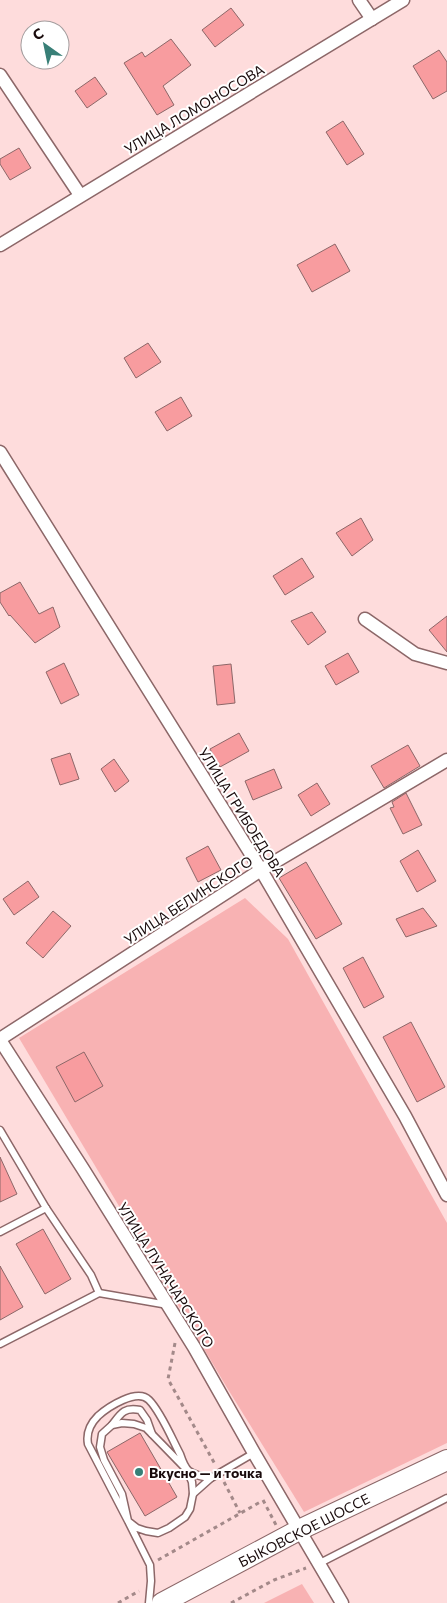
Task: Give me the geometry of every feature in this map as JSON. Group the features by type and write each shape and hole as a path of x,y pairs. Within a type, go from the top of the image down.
{"main road":[{"name":"БЫКОВСКОЕ ШОССЕ","path":"162,1603 299,1530 447,1460"}],"street":[{"path":"359,0 372,19"},
{"name":"УЛИЦА ЛОМОНОСОВА","path":"0,245 403,0"},
{"path":"0,75 80,196"},
{"name":"УЛИЦА ГРИБОЕДОВА","path":"0,452 261,870 405,1116 447,1195"},
{"path":"365,619 415,654 447,663"},
{"name":"УЛИЦА БЕЛИНСКОГО","path":"0,1040 261,870 447,760"},
{"name":"УЛИЦА ЛУНАЧАРСКОГО","path":"0,1040 168,1304 342,1603"}],"lane":[{"path":"0,1130 46,1208 91,1275 99,1293"},
{"path":"0,1232 46,1208"},
{"path":"0,1344 99,1293 168,1304"},
{"path":"149,1603 150,1565 88,1444 87,1436 90,1427 98,1417 120,1402 130,1397 140,1396 149,1399 160,1416 187,1470 192,1482 193,1494 190,1510 184,1517 169,1528 158,1533 137,1528 128,1521 122,1494 104,1460 100,1447 102,1434 122,1412 132,1408 140,1410 147,1420 152,1435"},
{"path":"112,1425 122,1423 134,1424 146,1428 187,1470 198,1476 211,1478"},
{"path":"193,1494 211,1478 254,1453"},
{"path":"318,1564 447,1498"}],"path":[{"path":"168,1380 240,1513"},
{"path":"150,1565 277,1493"},
{"path":"262,1501 276,1526 269,1530"},
{"path":"231,1603 274,1580 318,1564"},
{"path":"118,1603 142,1590"}],"shaded area":[{"path":"245,898 288,939 447,1223 447,1443 304,1512 229,1391 19,1038"},
{"path":"302,1584 314,1603 264,1603"}],"building":[{"path":"231,8 244,25 215,47 202,30"},
{"path":"171,39 191,65 163,86 174,105 157,115 124,63 142,52 145,57"},
{"path":"439,50 447,62 447,91 433,99 413,66"},
{"path":"95,77 107,94 87,108 75,91"},
{"path":"343,121 364,154 347,165 326,132"},
{"path":"19,148 31,168 10,180 0,164 0,159"},
{"path":"335,244 350,271 312,292 297,265"},
{"path":"148,343 161,362 136,378 124,358"},
{"path":"181,397 192,416 167,431 155,412"},
{"path":"361,518 373,540 352,556 336,533"},
{"path":"302,558 314,577 285,595 273,576"},
{"path":"20,582 39,614 53,607 60,627 35,643 9,616 0,602 0,593"},
{"path":"312,612 326,632 308,645 291,621"},
{"path":"447,616 447,652 429,630"},
{"path":"348,653 359,672 336,685 325,666"},
{"path":"64,663 79,695 61,704 46,672"},
{"path":"231,664 235,703 217,705 213,666"},
{"path":"239,733 249,751 220,767 210,749"},
{"path":"408,745 420,766 384,788 371,766"},
{"path":"70,753 79,779 60,785 51,759"},
{"path":"114,759 129,781 115,792 101,769"},
{"path":"274,769 282,788 253,800 245,781"},
{"path":"317,783 330,804 311,816 298,795"},
{"path":"406,793 422,825 403,834 390,808 394,807 392,802"},
{"path":"208,846 221,870 198,882 186,858"},
{"path":"418,850 436,881 417,892 400,861"},
{"path":"306,862 342,924 316,939 279,878"},
{"path":"28,881 39,897 14,915 3,899"},
{"path":"423,908 437,926 406,937 396,919"},
{"path":"53,911 71,926 43,958 26,943"},
{"path":"363,957 384,997 364,1008 343,968"},
{"path":"411,1022 445,1087 417,1102 383,1037"},
{"path":"84,1052 103,1086 75,1102 56,1067"},
{"path":"0,1157 17,1194 0,1202"},
{"path":"43,1229 71,1279 45,1294 16,1244"},
{"path":"0,1266 23,1307 0,1320"},
{"path":"140,1433 177,1497 145,1516 107,1452"}],"place":[{"name":"Вкусно — и точка","path":"139,1472"}]}
